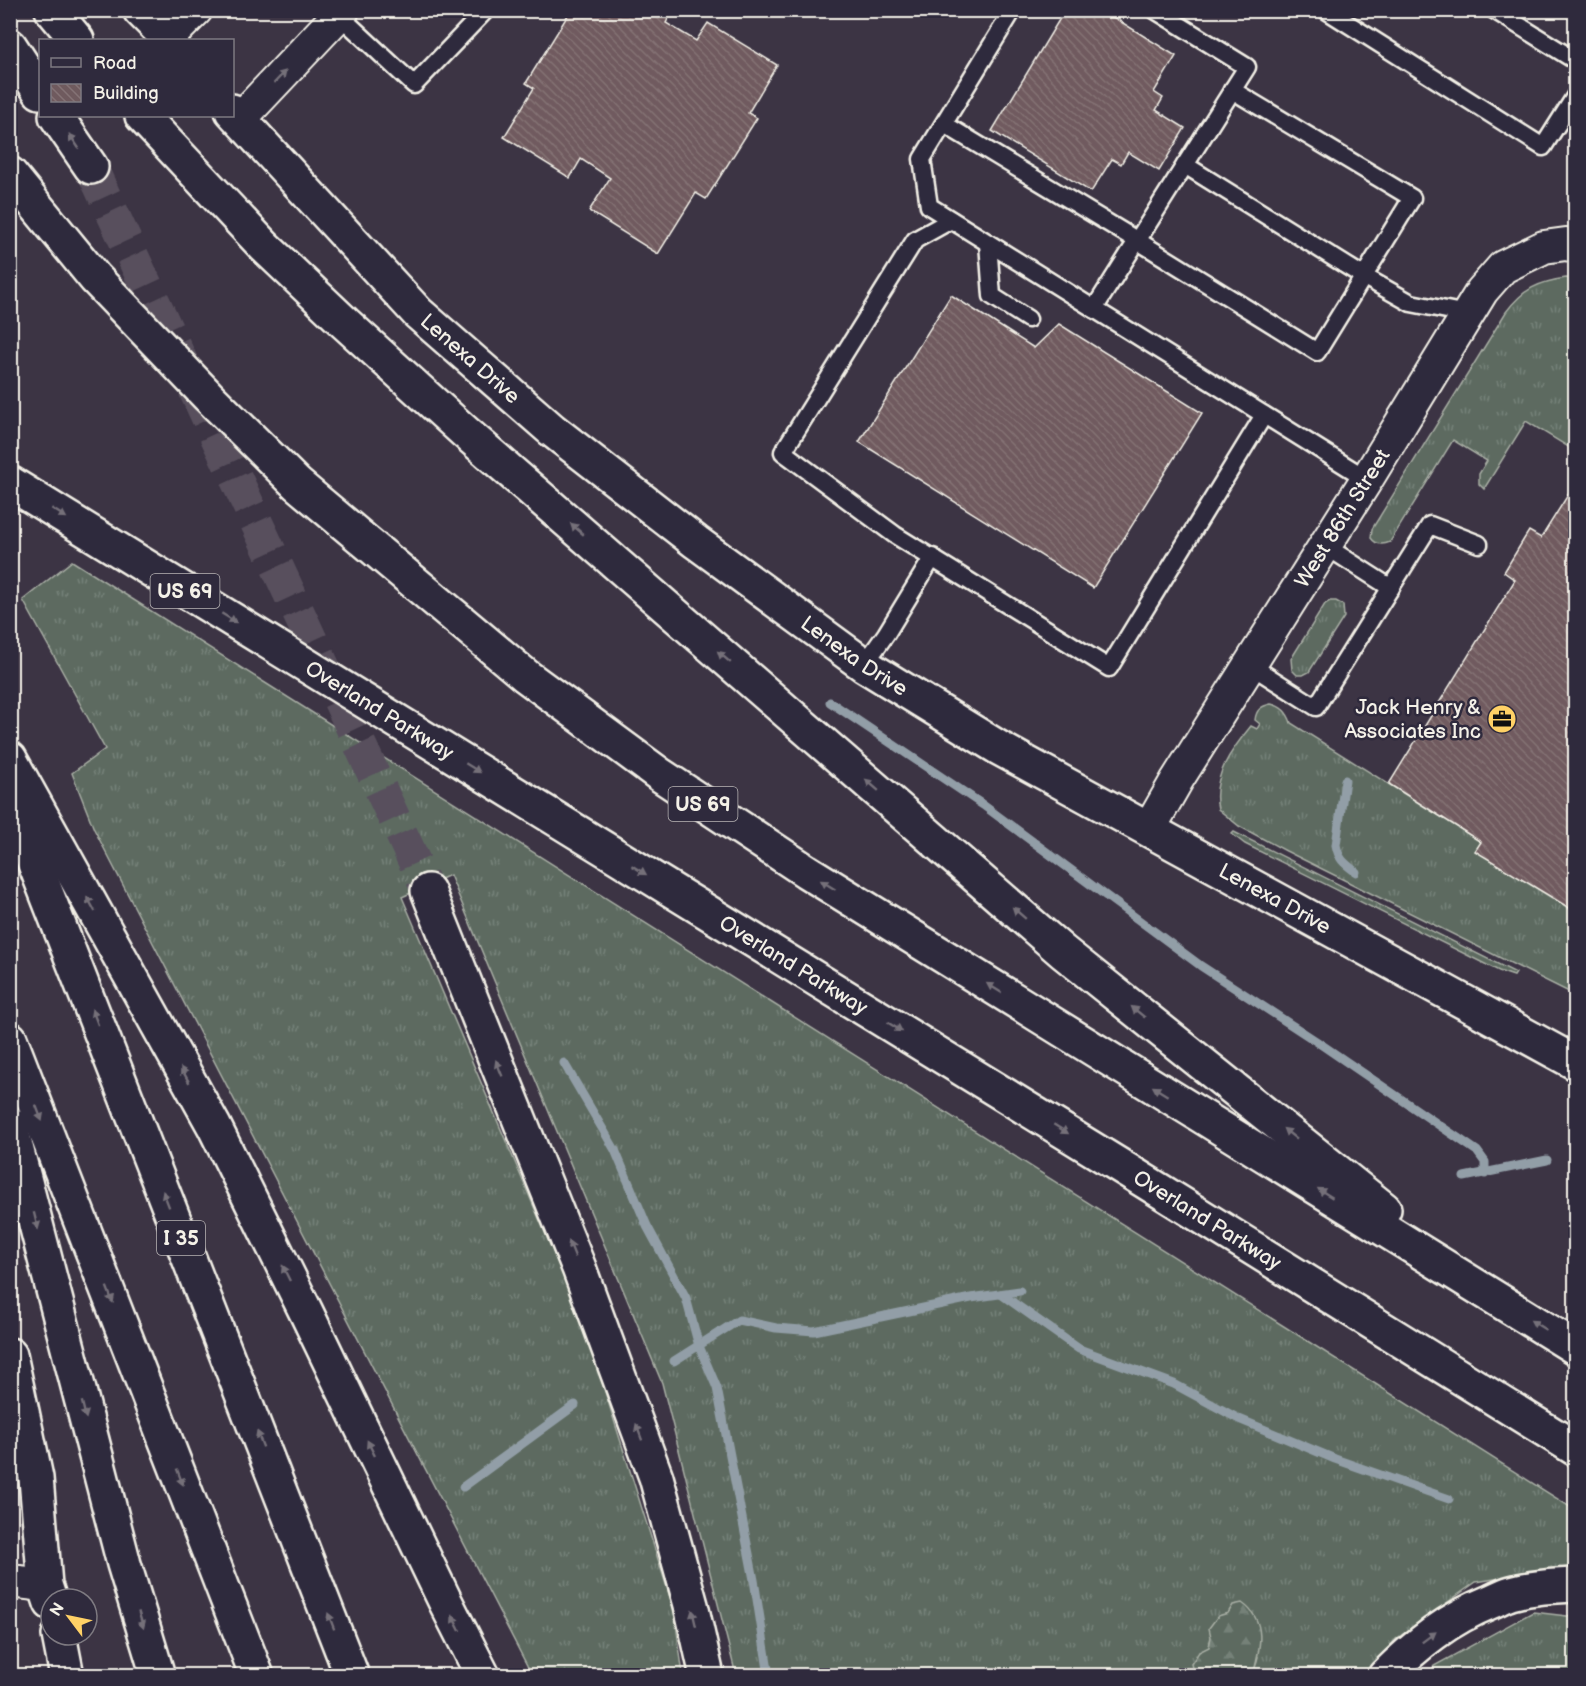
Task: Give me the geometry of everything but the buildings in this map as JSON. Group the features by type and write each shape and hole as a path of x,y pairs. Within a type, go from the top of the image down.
{"main road":[{"path":"52,10 76,39"},
{"path":"140,10 169,39"},
{"path":"10,46 39,90"},
{"name":"Lenexa Drive","path":"236,115 418,313 552,430 696,542 864,665 999,748 1575,1063"},
{"path":"57,117 91,167"},
{"path":"143,117 264,246 345,323 554,509 1063,952 1500,1302"},
{"name":"US 69","path":"10,174 95,278 208,396 297,484 526,676 658,774 806,871 1575,1348"},
{"name":"Overland Parkway","path":"10,483 1120,1165 1575,1449"},
{"path":"10,759 214,1126 483,1676"},
{"name":"I 35","path":"10,800 352,1676"},
{"path":"428,891 579,1268 656,1477 691,1605 707,1676"},
{"path":"10,1039 257,1676"},
{"path":"10,1124 124,1564 158,1676"},
{"path":"10,1355 36,1478 47,1587"},
{"path":"1385,1676 1412,1649 1443,1626 1476,1608 1511,1593 1552,1586 1575,1585"},
{"path":"61,1647 67,1676"}],"street":[{"path":"169,39 196,10"},
{"path":"236,115 341,13"},
{"name":"West 86th Street","path":"1149,829 1177,780 1367,479 1482,291 1503,267 1544,247 1572,240"},
{"path":"10,1581 39,1591"}],"lane":[{"path":"341,13 414,86 486,10"},
{"path":"1012,10 922,159 929,206 1367,479"},
{"path":"1094,309 1247,67 1155,10"},
{"path":"1326,10 1543,147 1575,95"},
{"path":"1494,10 1575,60"},
{"path":"944,124 1317,352 1412,198 1232,90"},
{"path":"1185,165 1363,276 1411,303 1467,314"},
{"path":"951,220 915,240 783,452 894,535 933,557 1109,668 1264,415"},
{"path":"988,243 992,296 1028,318"},
{"path":"1250,665 1316,707 1430,525 1479,544"},
{"path":"1324,545 1391,588"},
{"path":"864,665 886,634 933,557"}],"green space":[{"path":"1566,278 1575,279 1575,451 1526,421 1484,489 1479,484 1479,474 1487,461 1453,440 1390,542 1382,544 1375,542 1371,538 1372,529 1506,312 1525,292 1539,284"},
{"path":"72,561 1575,1510 1575,1567 1476,1582 1396,1639 1364,1675 1253,1675 1258,1657 1228,1613 1211,1637 1209,1648 1199,1652 1194,1675 736,1675 662,1383 450,875 402,897 583,1322 674,1610 683,1675 532,1675 94,829 72,773 105,749 23,600"},
{"path":"1330,601 1343,605 1344,617 1309,672 1297,675 1292,670 1291,659 1325,604"},
{"path":"1271,704 1284,710 1291,723 1481,842 1476,851 1575,912 1575,995 1286,851 1239,826 1218,809 1220,775 1230,754 1251,726 1257,729 1260,724 1255,720 1258,711"},
{"path":"1234,832 1516,973 1514,976 1499,971 1245,844 1232,834"},
{"path":"1242,1603 1256,1618 1259,1627 1258,1655 1253,1675 1194,1675 1191,1664 1199,1652 1209,1647 1211,1637 1209,1628 1218,1616 1228,1613 1233,1605"},
{"path":"1533,1612 1575,1617 1575,1675 1428,1675 1434,1666"}],"waterway":[{"path":"830,702 983,805 1201,966 1477,1151 1485,1162 1485,1174"},
{"path":"1345,780 1336,845 1343,861 1356,872"},
{"path":"564,1063 615,1150 647,1226 686,1298 699,1346 717,1388 754,1580 769,1676"},
{"path":"1464,1177 1547,1160"},
{"path":"674,1361 739,1320 776,1328 814,1331 971,1298 1020,1291"},
{"path":"1001,1294 1079,1349 1174,1384 1239,1419 1335,1459 1449,1499"},
{"path":"463,1487 575,1405"}],"tunnel":[{"path":"91,167 428,891"}],"place":[{"name":"Jack Henry & Associates Inc","path":"1502,719"}]}
